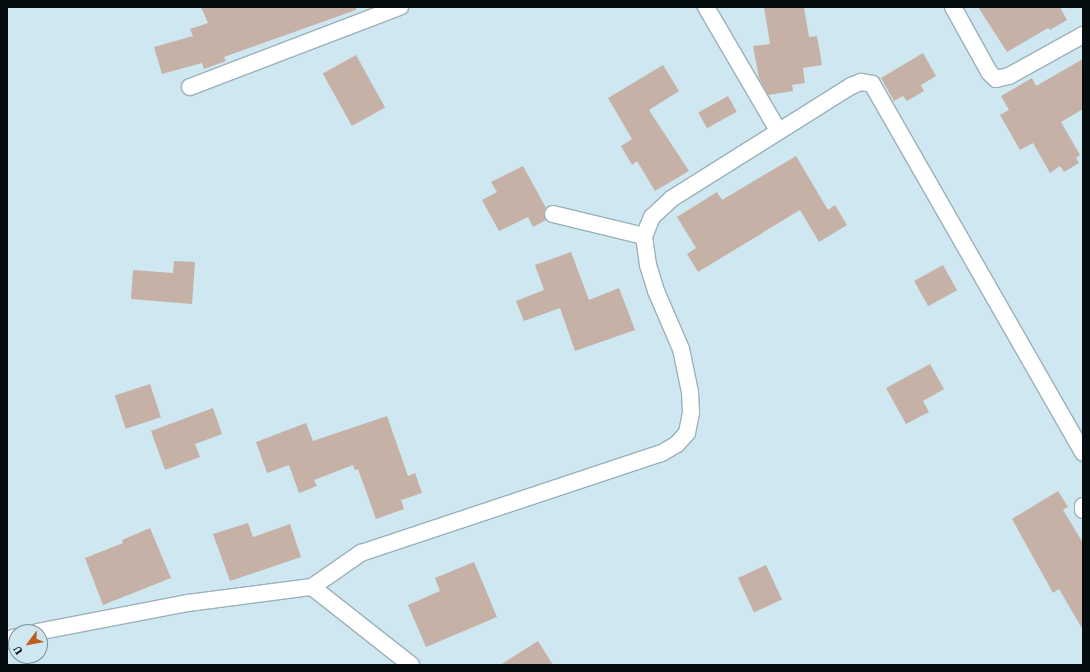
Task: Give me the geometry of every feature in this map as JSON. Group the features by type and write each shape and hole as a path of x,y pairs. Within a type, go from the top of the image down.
{"street":[{"path":"190,86 400,7"},
{"path":"706,7 778,130"},
{"path":"953,7 989,72 996,79 1009,76 1083,35"},
{"path":"48,630 188,603 312,587 361,553 662,453 677,444 687,433 691,412 690,392 681,349 656,291 648,265 644,236 652,216 671,199 778,130 852,86 862,82 872,84 1083,453"},
{"path":"553,214 644,236"},
{"path":"312,587 411,665"}],"building":[{"path":"201,7 356,7 356,10 224,57 226,61 204,69 202,63 162,74 154,47 193,36 190,29 208,23"},
{"path":"764,7 804,7 809,37 817,36 822,65 803,68 805,83 792,85 793,91 768,95 759,78 753,46 770,44"},
{"path":"978,7 1060,7 1067,20 1050,30 1048,28 1007,52"},
{"path":"923,53 936,76 921,85 924,91 907,101 903,96 894,101 881,78"},
{"path":"356,55 385,107 352,126 323,73"},
{"path":"1083,59 1083,109 1061,122 1080,155 1076,158 1079,163 1064,172 1060,166 1050,173 1033,143 1020,150 1000,115 1009,110 1001,96 1032,78 1036,86"},
{"path":"663,65 679,91 649,110 689,171 655,191 637,161 632,165 621,146 632,139 608,98"},
{"path":"728,96 737,112 707,128 698,112"},
{"path":"796,156 828,210 835,205 847,225 819,242 800,210 698,272 687,254 696,248 677,217 717,192 722,200"},
{"path":"523,166 546,208 544,212 546,220 533,227 528,217 499,231 482,200 497,192 491,182"},
{"path":"571,252 589,300 619,288 635,330 575,351 560,308 524,321 516,301 544,290 535,265"},
{"path":"174,261 195,262 192,304 131,299 133,270 173,273"},
{"path":"943,265 957,290 928,306 914,281"},
{"path":"930,364 944,389 923,401 929,412 906,424 886,388"},
{"path":"150,384 161,417 126,429 115,395"},
{"path":"213,408 222,434 195,444 200,457 165,470 151,431"},
{"path":"387,416 408,476 415,473 422,493 401,500 404,509 376,519 358,469 355,470 353,465 314,480 317,486 299,493 289,465 267,473 256,442 306,423 313,441"},
{"path":"1058,491 1068,507 1063,510 1083,543 1083,630 1059,589 1053,593 1012,519"},
{"path":"248,523 253,537 290,524 301,557 230,581 213,534"},
{"path":"150,528 171,578 103,605 85,558 123,543 122,540"},
{"path":"474,562 497,617 426,647 408,605 440,591 435,578"},
{"path":"766,565 782,599 754,613 738,578"},
{"path":"538,641 553,665 500,665"}]}
